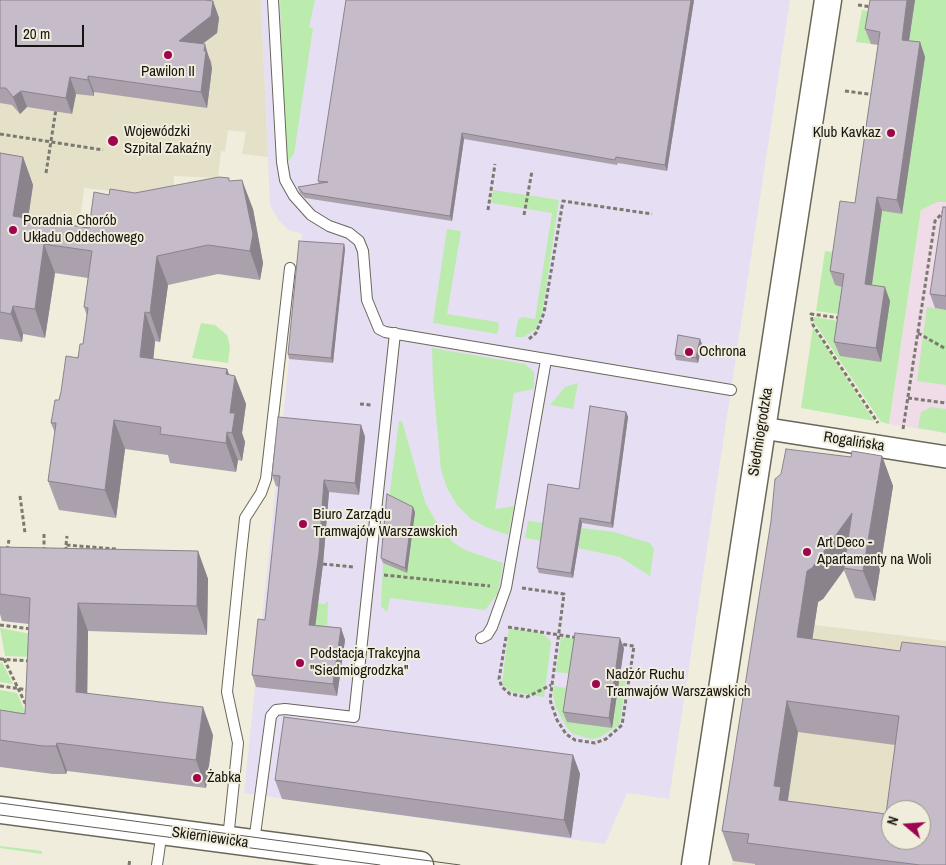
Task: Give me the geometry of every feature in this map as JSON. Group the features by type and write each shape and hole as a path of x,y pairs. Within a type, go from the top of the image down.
{"street":[{"name":"Siedmiogrodzka","path":"695,865 828,0"},
{"name":"Rogalińska","path":"762,428 946,457"},
{"name":"Skierniewicka","path":"0,810 420,865"}],"lane":[{"path":"273,0 282,162 285,180 294,196 311,215 329,226 349,233 359,241 363,251 364,288 374,321 382,331 731,390"},
{"path":"227,840 238,743 228,690 240,554 245,518 261,493 266,479 290,268"},
{"path":"254,843 271,716 276,710 285,709 354,716 395,334"},
{"path":"481,638 487,635 492,627 506,588 546,360"},
{"path":"157,865 162,831"}],"path":[{"path":"858,5 876,8"},
{"path":"844,91 878,95"},
{"path":"46,173 56,103"},
{"path":"0,134 103,150"},
{"path":"488,210 495,164"},
{"path":"524,215 532,171"},
{"path":"525,340 536,333 544,313 563,201 652,214"},
{"path":"904,426 935,221 946,210"},
{"path":"845,318 811,314 814,325 881,428"},
{"path":"918,332 946,349"},
{"path":"908,398 946,403"},
{"path":"360,404 377,406"},
{"path":"20,496 25,532"},
{"path":"44,534 44,558"},
{"path":"65,559 67,536"},
{"path":"6,556 9,540"},
{"path":"66,545 117,550 117,558"},
{"path":"323,564 371,569"},
{"path":"518,588 564,594 550,700 557,720 566,734 575,740 589,743 606,740 622,726 634,646"},
{"path":"0,625 36,630"},
{"path":"508,627 499,679 502,687 510,694 527,697 551,685"},
{"path":"2,659 36,662"},
{"path":"2,659 28,709"},
{"path":"0,686 34,691"},
{"path":"129,865 130,859"}],"shaded area":[{"name":"Wojewódzki Szpital Zakaźny","path":"0,0 261,0 268,157 242,154 246,132 228,130 225,152 221,151 218,178 174,176 173,198 84,188 73,276 0,264"},
{"path":"261,0 790,0 669,799 627,793 605,844 244,793 302,234 289,230 279,221 270,205"},
{"path":"946,46 946,433 889,424"},
{"path":"815,625 946,641 946,865 732,865 769,629"}],"green space":[{"path":"280,0 315,0 309,27 313,28 294,154 288,162 286,161"},
{"path":"915,0 946,0 946,202 937,202 921,210 889,424 881,422 814,322 814,317 845,322 870,298 882,211 902,214 925,57 907,54"},
{"path":"862,10 875,12 871,44 856,42"},
{"path":"493,190 559,200 542,315 535,330 524,337 515,337 518,320 522,317 535,319 552,213 491,203"},
{"path":"447,229 461,231 447,314 497,322 499,325 497,334 433,323"},
{"path":"825,251 840,253 835,285 850,288 846,315 816,311"},
{"path":"927,307 946,310 946,385 917,381"},
{"path":"201,323 215,325 227,335 230,346 228,363 192,358"},
{"path":"813,327 874,421 801,408"},
{"path":"432,348 525,364 534,372 534,389 514,393 495,509 514,506 508,535 488,528 471,519 457,505 447,488 441,470 433,382"},
{"path":"578,383 573,409 550,405 565,387"},
{"path":"931,407 946,409 946,433 918,428 921,412"},
{"path":"399,421 402,421 425,502 439,527 454,543 465,550 503,563 498,593 485,610 390,598 387,612 381,606 383,563 407,572 389,499"},
{"path":"528,521 614,532 650,543 654,549 650,576 620,557 578,548 579,540 544,541 525,538"},
{"path":"328,601 327,632 314,631 317,603 325,604"},
{"path":"0,628 31,634 31,657 5,656"},
{"path":"509,628 541,633 549,639 551,643 544,697 511,692 502,684"},
{"path":"561,637 579,639 574,674 556,672"},
{"path":"2,662 13,684 0,682 0,663"},
{"path":"620,678 626,679 618,726 600,737 592,739 573,734 567,728 556,708 553,694 554,686 572,689 612,728"},
{"path":"0,690 17,693 27,716 0,733"},
{"path":"0,846 42,851 42,854 0,848"}],"building":[{"path":"0,0 213,1 211,16 179,41 205,44 204,51 206,51 201,92 88,76 88,80 70,77 66,98 21,91 13,97 6,88 0,88"},
{"path":"346,0 691,0 665,165 616,157 615,160 462,133 450,216 303,193 298,187 328,182 318,181"},
{"path":"870,0 907,0 902,40 920,42 897,200 877,197 865,284 885,287 876,348 834,342 844,274 830,271 840,201 855,203 880,32 865,29"},
{"path":"0,153 23,157 13,216 89,228 94,192 109,195 110,189 135,193 219,177 229,178 229,181 242,180 253,234 250,251 208,245 157,256 150,313 145,312 140,357 227,369 226,374 235,376 230,413 235,413 232,433 227,432 226,443 160,434 161,427 114,420 105,490 48,481 56,423 51,423 55,400 59,400 61,392 66,356 78,358 80,344 83,344 88,308 84,307 92,251 44,244 35,309 13,306 11,314 0,312"},
{"path":"943,207 946,207 946,296 930,294"},
{"path":"299,241 344,244 331,358 288,354"},
{"name":"Ochrona","path":"678,335 700,339 696,358 675,355"},
{"path":"590,406 626,412 611,523 580,518 571,573 537,568 548,484 579,489"},
{"name":"Biuro Zarządu Tramwajów Warszawskich","path":"278,417 361,425 355,483 324,480 319,553 309,625 341,628 333,684 252,675 258,619 265,620 280,476 272,475"},
{"path":"786,449 851,457 852,451 882,456 863,571 844,568 852,513 812,568 807,571 797,637 900,651 902,642 946,647 946,865 920,865 747,843 749,834 722,831 771,521 775,479 781,474","holes":["787,701 899,716 888,800 931,800 931,850 881,850 881,813 779,800 781,787 774,786"]},
{"path":"387,494 413,507 405,568 381,558"},
{"path":"0,547 198,551 197,606 78,603 76,692 203,707 196,760 57,743 56,746 43,746 0,740 0,710 25,714 30,598 0,594"},
{"name":"Nadzór Ruchu Tramwajów Warszawskich","path":"575,633 620,638 609,718 563,712"},
{"path":"284,717 573,755 564,820 275,780"}],"tram line":[{"path":"0,803 460,865"},
{"path":"0,815 380,865"}],"place":[{"name":"Pawilon II","path":"168,55"},
{"name":"Klub Kavkaz","path":"891,133"},
{"name":"Wojewódzki Szpital Zakaźny","path":"113,141"},
{"name":"Poradnia Chorób Układu Oddechowego","path":"13,230"},
{"name":"Ochrona","path":"689,352"},
{"name":"Biuro Zarządu Tramwajów Warszawskich","path":"303,524"},
{"name":"Art Deco - Apartamenty na Woli","path":"807,552"},
{"name":"Podstacja Trakcyjna \"Siedmiogrodzka\"","path":"300,663"},
{"name":"Nadzór Ruchu Tramwajów Warszawskich","path":"596,684"},
{"name":"Żabka","path":"197,778"}]}
